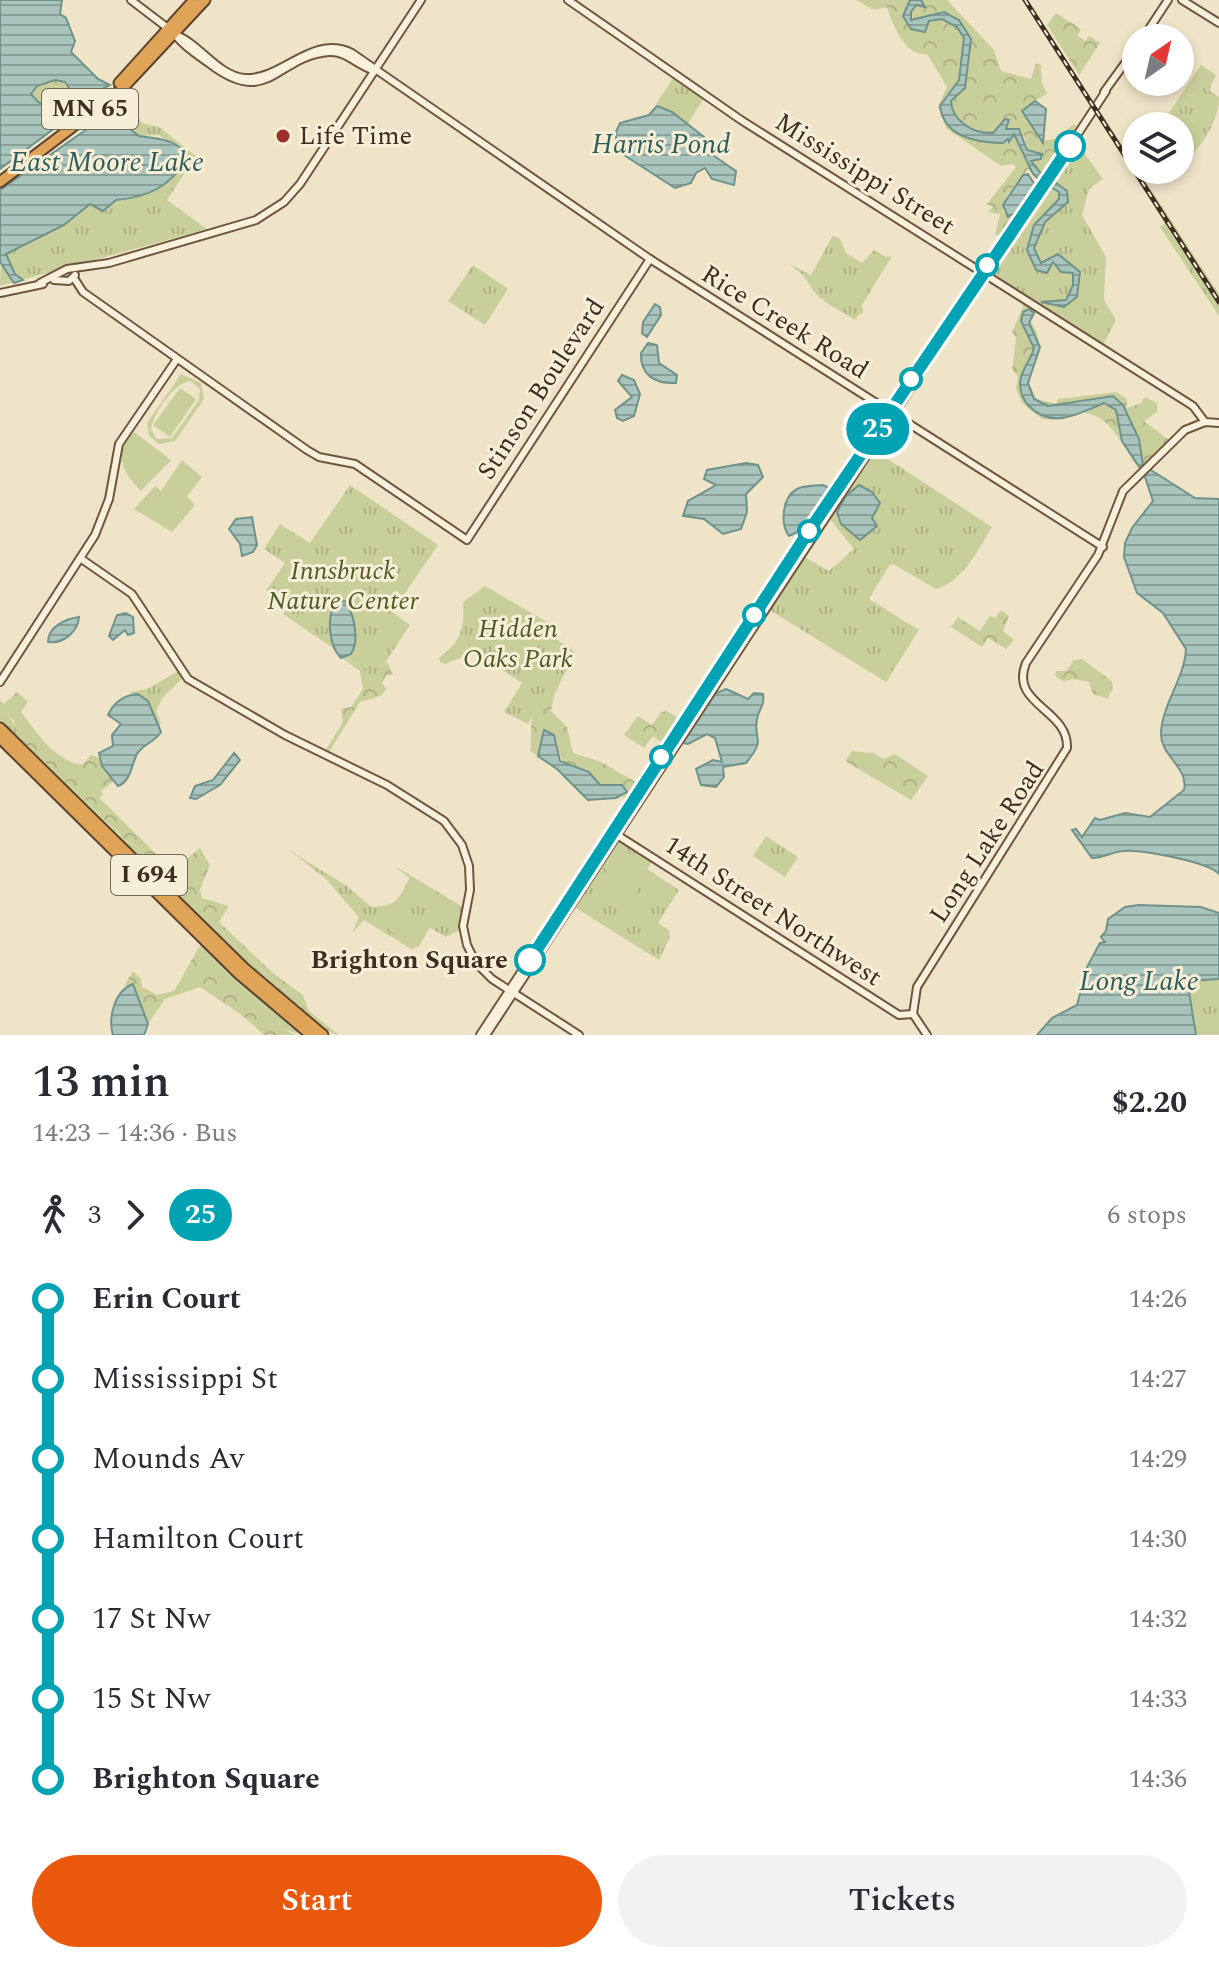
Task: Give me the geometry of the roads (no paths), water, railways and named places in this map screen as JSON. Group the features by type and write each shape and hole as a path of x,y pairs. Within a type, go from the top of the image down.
{"highway":[{"name":"MN 65","path":"173,32 194,0"},
{"name":"MN 65","path":"0,179 95,112 205,0"},
{"name":"I 694","path":"0,728 214,939 301,1018 325,1035"},
{"name":"I 694","path":"0,738 231,966 311,1035"}],"street":[{"path":"131,0 173,32"},
{"path":"0,293 69,276 240,225 277,208 298,187 421,0"},
{"name":"Mississippi Street","path":"568,0 741,120 1193,406 1205,422"},
{"path":"1152,24 1168,0"},
{"path":"1182,0 1219,23"},
{"name":"Rice Creek Road","path":"173,32 230,73 242,78 268,73 329,47 341,48 650,259 1103,547"},
{"path":"486,1035 614,833 1122,68"},
{"name":"Stinson Boulevard","path":"177,359 307,450 319,457 355,464 467,540 650,259"},
{"path":"0,682 103,518 119,444 177,359 83,292 69,276"},
{"path":"1205,422 1219,423"},
{"name":"Long Lake Road","path":"913,1014 913,998 919,984 1066,753 1065,729 1027,694 1023,671 1103,547 1117,499 1185,430 1205,422"},
{"path":"80,558 132,594 188,679 429,810 454,832 469,866 470,890 463,926 467,945 484,973 579,1035"},
{"name":"14th Street Northwest","path":"614,833 899,1015 913,1014"},
{"path":"480,1035 512,992"},
{"path":"913,1014 927,1035"}],"water":[{"path":"0,0 62,0 60,14 66,18 75,41 71,52 98,79 110,85 0,169","holes":["55,80 65,82 74,95 50,107 38,102 31,94 37,86"]},
{"path":"910,0 921,0 925,7 916,5 911,12 911,20 944,12 959,20 971,39 965,88 951,101 955,115 971,129 985,133 993,133 1005,119 1009,120 1006,129 1019,129 1027,150 1042,154 1041,159 1031,161 1044,177 1041,181 1033,174 1014,134 1009,142 1008,139 1003,143 983,142 963,136 948,125 940,106 959,80 964,38 957,27 942,19 929,21 925,32 911,29 903,16"},
{"path":"1035,101 1046,109 1043,143 1022,111"},
{"name":"Harris Pond","path":"657,106 672,112 713,144 714,156 736,171 734,185 712,179 705,168 696,173 691,183 675,188 616,150 616,132 620,123 649,115"},
{"name":"East Moore Lake","path":"110,113 139,136 173,143 188,158 157,189 116,200 103,211 90,204 64,225 6,254 15,274 23,280 14,283 0,262 0,190"},
{"path":"1028,174 1035,185 1016,212 1008,217 1003,205 1023,175"},
{"path":"1055,182 1067,191 1068,202 1045,222 1034,248 1041,263 1058,254 1080,272 1077,297 1064,307 1041,302 1066,300 1073,285 1073,273 1061,272 1053,262 1047,273 1036,270 1027,250 1034,225 1059,199 1059,192 1051,187"},
{"path":"655,304 660,307 661,315 647,337 642,333 643,322"},
{"path":"1029,309 1034,313 1029,323 1040,347 1028,383 1034,399 1048,406 1113,396 1123,405 1139,439 1143,465 1195,498 1219,499 1219,874 1189,861 1144,852 1123,851 1092,858 1072,830 1076,829 1082,837 1095,818 1100,820 1125,813 1150,817 1184,790 1182,775 1165,748 1161,733 1186,649 1163,613 1137,593 1124,557 1125,543 1132,528 1153,501 1144,474 1122,441 1116,410 1104,403 1066,417 1047,417 1029,406 1024,398 1021,378 1034,348 1021,321 1023,312"},
{"path":"648,343 657,345 659,363 677,375 676,383 655,380 646,372 641,353"},
{"path":"622,375 634,380 640,394 634,416 623,421 617,418 615,410 632,397 618,381"},
{"path":"746,463 758,465 763,477 746,494 747,512 741,529 723,534 704,519 683,516 688,501 716,485 704,479 707,470"},
{"path":"823,485 829,488 828,493 800,531 789,536 784,518 788,498 800,488"},
{"path":"859,485 872,492 880,503 872,518 877,526 860,540 841,524 837,512 845,497"},
{"path":"252,517 257,545 253,552 242,556 240,544 229,529 236,519"},
{"path":"345,601 353,620 355,642 351,654 341,658 333,646 330,623 335,602"},
{"path":"126,613 133,617 134,633 128,635 125,630 113,640 109,636 117,615"},
{"path":"79,617 76,628 69,636 48,642 51,632 58,625"},
{"path":"726,689 748,699 754,693 763,694 756,726 758,744 746,763 723,767 724,777 716,787 701,785 696,769 713,760 722,762 715,738 707,734 688,744 683,743 716,693"},
{"path":"138,694 148,701 161,732 140,751 128,777 118,786 102,766 99,753 113,746 112,735 121,724 108,715 110,710 124,698"},
{"path":"544,730 554,735 560,761 589,772 600,785 622,785 627,792 616,798 588,800 557,769 538,756"},
{"path":"234,753 240,760 220,785 196,799 190,798 195,786 213,780"},
{"name":"Long Lake","path":"1125,907 1201,907 1219,913 1219,979 1191,981 1189,992 1196,1035 1037,1035 1052,1018 1077,1005 1087,967 1100,943 1105,942 1101,937 1106,931 1108,919"},
{"path":"133,984 148,1024 144,1035 113,1035 111,1021 114,1006 121,993"}],"railway":[{"path":"1025,0 1219,302"}],"place":[{"name":"Life Time","path":"283,136"},
{"name":"Brighton Square","path":"530,960"}],"park label":[{"name":"Innsbruck Nature Center","path":"343,586"},
{"name":"Hidden Oaks Park","path":"518,644"}]}
